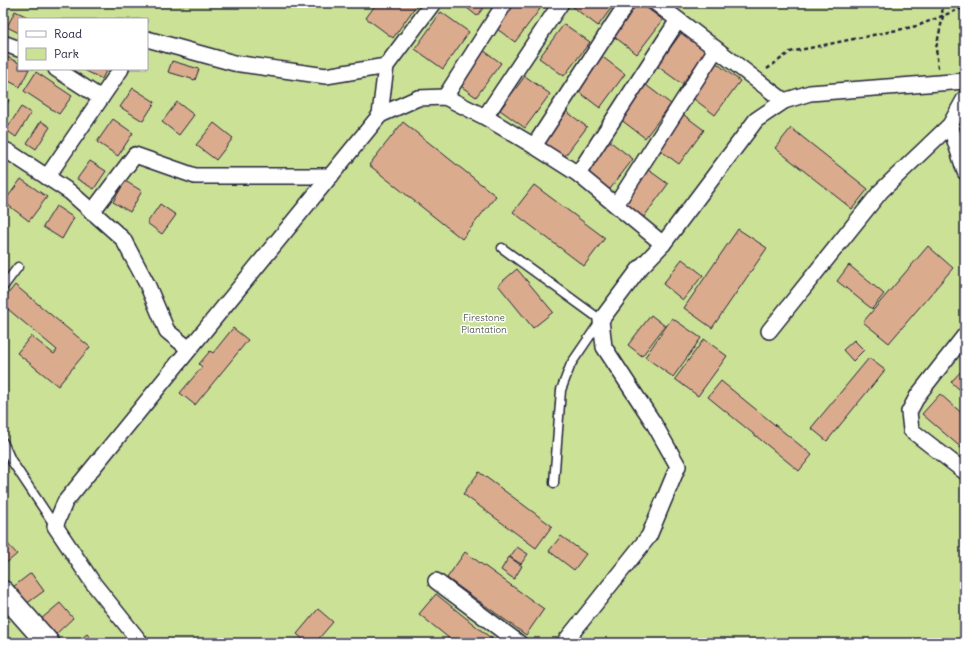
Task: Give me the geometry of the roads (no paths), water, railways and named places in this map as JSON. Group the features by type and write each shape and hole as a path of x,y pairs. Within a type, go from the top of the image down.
{"street":[{"path":"380,115 386,66 433,3"},
{"path":"445,96 505,3"},
{"path":"485,117 561,3"},
{"path":"534,146 627,3"},
{"path":"656,3 784,101"},
{"path":"578,174 678,20"},
{"path":"148,39 234,63 326,76 386,66"},
{"path":"3,43 18,49"},
{"path":"616,205 716,49"},
{"path":"58,70 101,98"},
{"path":"47,177 120,70"},
{"path":"564,643 649,536 678,466 653,422 604,347 601,320 640,268 663,244 756,120 784,101 810,93 965,81"},
{"path":"141,643 93,582 55,526 65,502 380,115 418,98 445,96 485,117 578,174 663,244"},
{"path":"769,331 881,191 950,125 965,98"},
{"path":"950,125 965,172"},
{"path":"3,149 70,192 123,239 147,284 167,331 189,349"},
{"path":"92,212 135,155 195,176 331,176"},
{"path":"965,335 918,395 909,412 911,430 965,472"},
{"path":"436,581 519,643"},
{"path":"3,592 46,642"}],"lane":[{"path":"502,248 601,320 571,364 561,390 554,483"},
{"path":"3,288 18,267"},
{"path":"3,442 11,460 55,526"}],"park label":[{"name":"Firestone Plantation","path":"484,322"}]}
